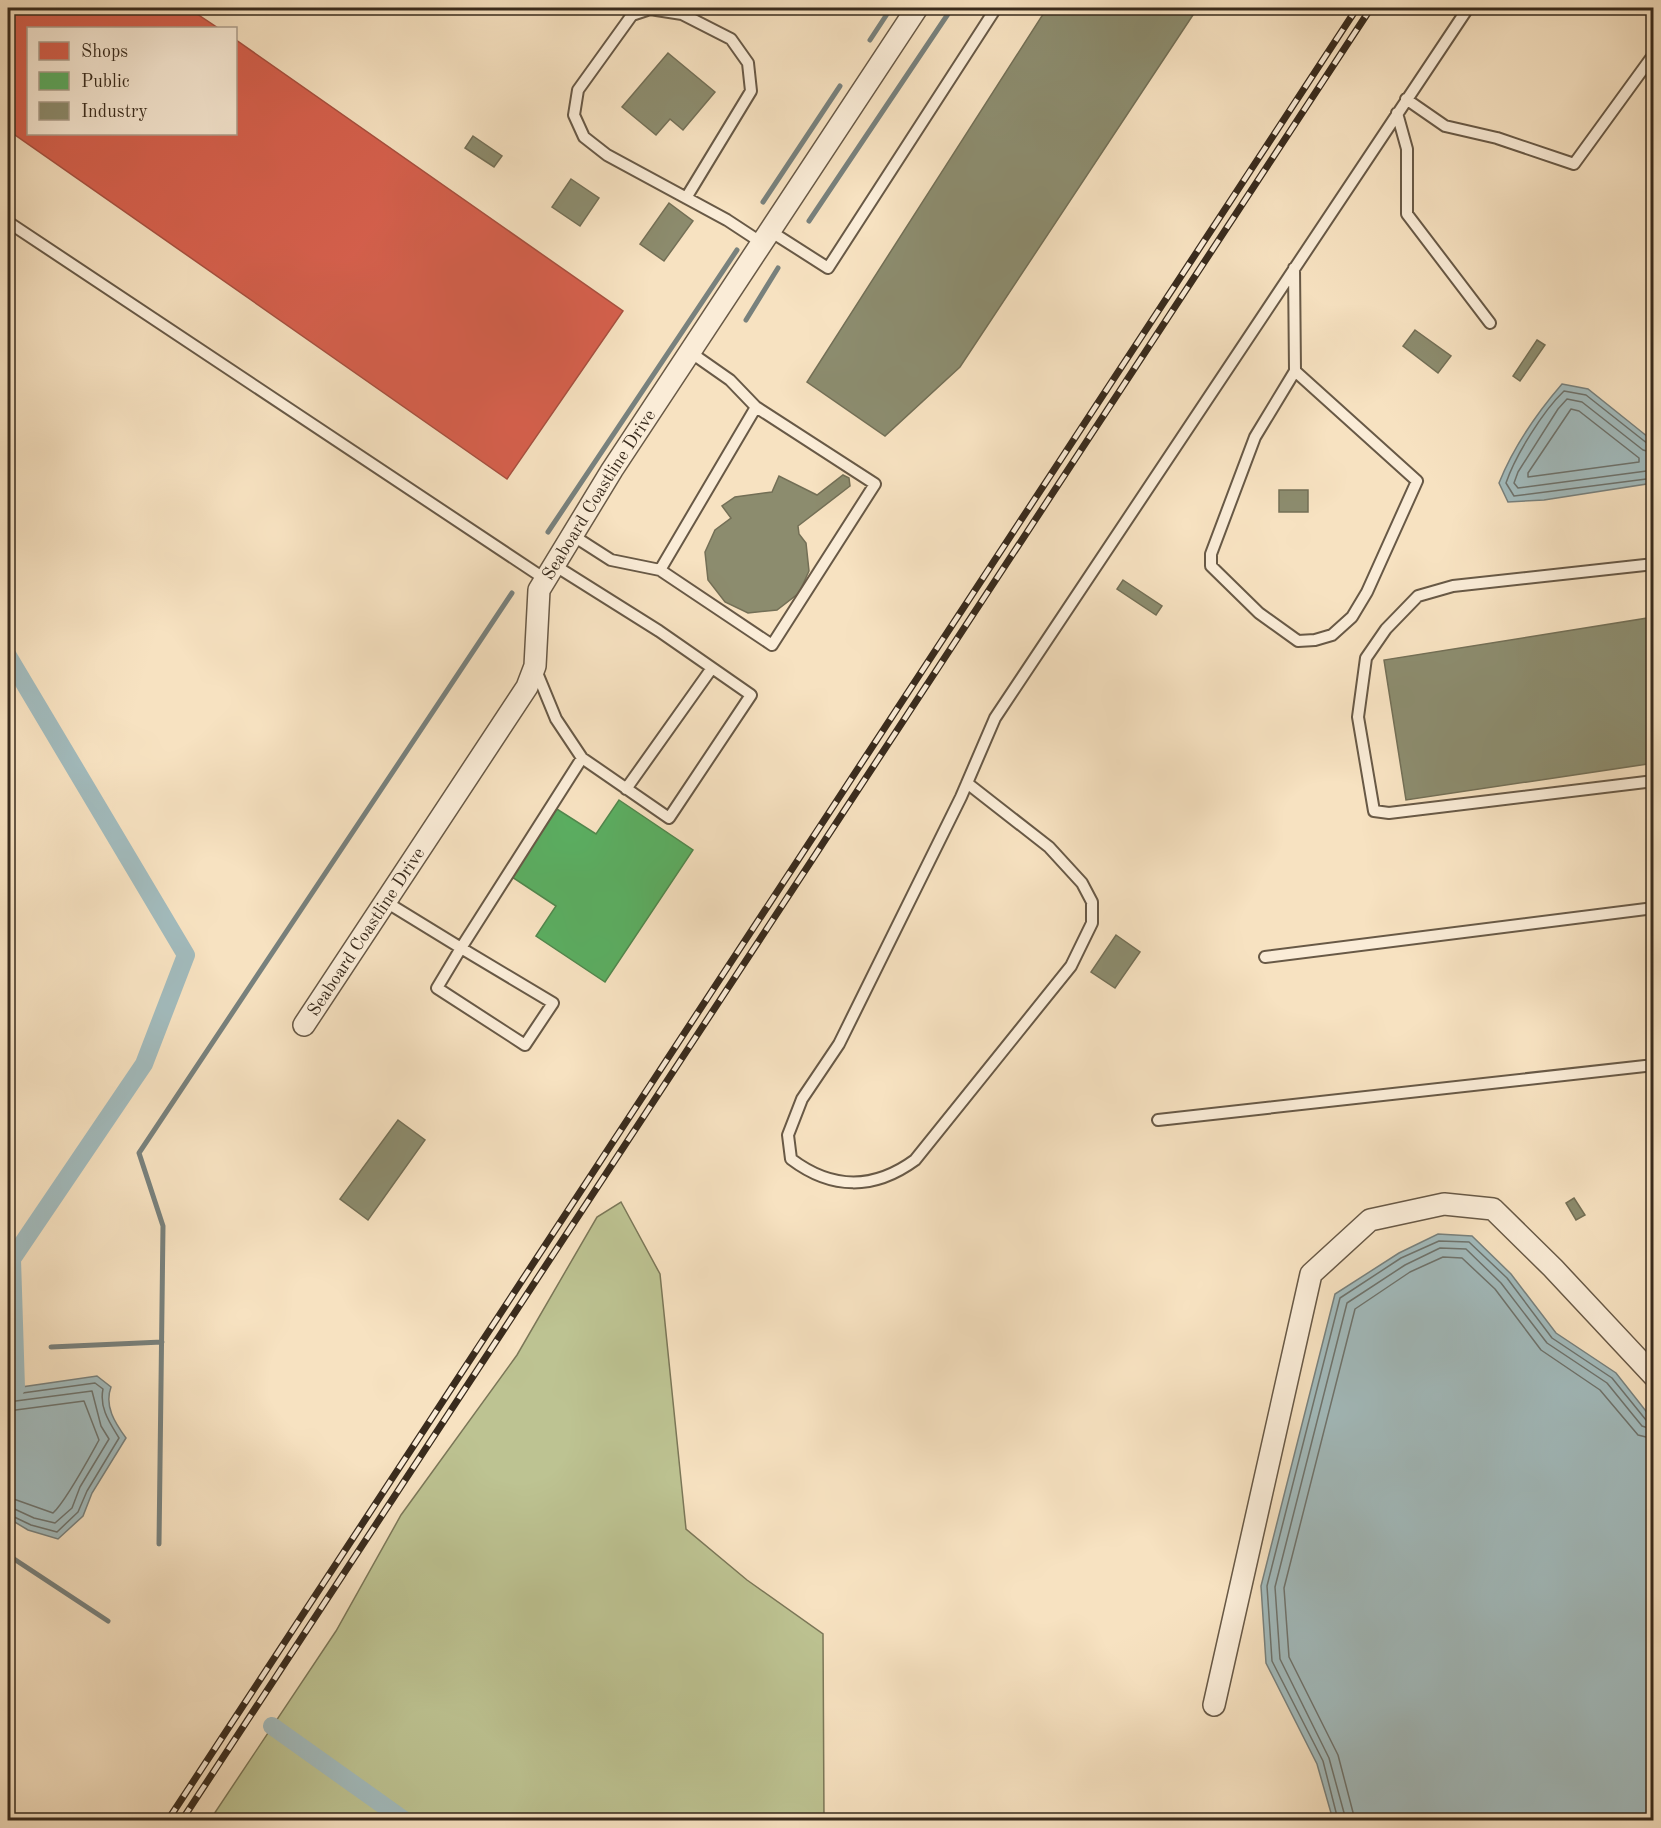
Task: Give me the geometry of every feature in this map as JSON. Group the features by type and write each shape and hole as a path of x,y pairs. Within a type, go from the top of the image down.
{"street":[{"name":"Seaboard Coastline Drive","path":"304,1025 527,687 535,666 539,590 572,535 917,8"},
{"path":"1214,1705 1311,1274 1370,1220 1444,1204 1493,1209 1553,1268 1653,1376"}],"lane":[{"path":"686,198 750,91 748,63 731,39 682,14 650,9 632,15 578,90 574,115 584,137 607,155 686,198 828,268 996,8"},
{"path":"968,783 1049,847 1082,883 1092,902 1092,924 1071,966 915,1160 898,1173 861,1185 811,1174 791,1159 788,1135 802,1099 840,1044 968,783 995,718 1468,8"},
{"path":"1406,99 1445,126 1497,138 1574,164 1653,54"},
{"path":"1397,113 1407,149 1407,214 1490,323"},
{"path":"8,222 550,572 659,631 751,695 669,818 582,758 556,719 535,666"},
{"path":"1294,268 1295,371 1255,437 1211,554 1211,566 1259,613 1298,641 1315,640 1332,635 1352,617 1367,592 1417,481 1295,371"},
{"path":"572,535 611,560 660,570 772,645 875,484 756,408 730,380 690,352"},
{"path":"660,570 756,408"},
{"path":"1653,564 1453,586 1418,596 1386,629 1366,658 1358,717 1374,811 1389,813 1653,781"},
{"path":"627,789 712,668"},
{"path":"386,902 461,948 553,1004 525,1045 437,988 461,948 582,758"},
{"path":"1264,957 1653,908"},
{"path":"1158,1120 1653,1065"}],"green space":[{"path":"621,1202 660,1274 686,1529 747,1580 823,1634 824,1820 210,1820 336,1631 401,1515 517,1355 597,1217"}],"water":[{"path":"1562,384 1588,389 1653,441 1653,483 1544,500 1508,502 1499,483 1526,431"},
{"path":"1438,1234 1472,1236 1511,1274 1556,1333 1616,1373 1653,1420 1653,1820 1333,1820 1317,1764 1266,1663 1261,1586 1335,1294 1399,1253"},
{"path":"97,1376 111,1387 110,1408 126,1438 92,1493 83,1516 58,1539 28,1530 8,1518 8,1389"}],"building: Shops":[{"path":"8,8 188,8 216,27 27,27 27,135 237,135 237,41 623,311 507,479 8,130"}],"building: Public":[{"path":"619,800 693,850 605,982 536,936 556,906 512,877 557,809 596,834"}],"building: Industry":[{"path":"1047,8 1181,8 1193,15 960,367 885,436 807,382"},
{"path":"668,53 715,92 683,130 670,119 656,135 622,107"},
{"path":"473,136 502,156 494,167 465,148"},
{"path":"571,179 599,198 580,226 552,207"},
{"path":"669,203 693,221 664,261 640,244"},
{"path":"1415,330 1451,356 1438,373 1403,346"},
{"path":"1537,340 1545,345 1520,381 1513,376"},
{"path":"843,475 849,478 850,486 798,526 799,534 806,543 809,571 799,593 777,610 748,613 725,602 708,580 705,552 715,530 731,518 722,506 735,497 772,492 779,476 817,495"},
{"path":"1279,490 1308,490 1308,512 1279,512"},
{"path":"1123,580 1162,606 1156,615 1117,589"},
{"path":"1654,617 1654,763 1406,800 1384,660"},
{"path":"1116,935 1140,952 1115,988 1091,972"},
{"path":"398,1120 425,1140 368,1220 340,1199"},
{"path":"1574,1198 1585,1215 1576,1220 1566,1203"}],"waterway":[{"path":"870,40 891,8"},
{"path":"809,221 952,8"},
{"path":"763,202 840,86"},
{"path":"548,532 737,250"},
{"path":"746,320 778,268"},
{"path":"159,1544 163,1226 139,1153 512,593"},
{"path":"8,656 186,955 144,1064 12,1259 16,1388"},
{"path":"51,1347 162,1342"},
{"path":"8,1555 108,1621"},
{"path":"272,1726 404,1820"}],"railway":[{"path":"168,1820 1357,8"},
{"path":"182,1820 1371,8"}]}
